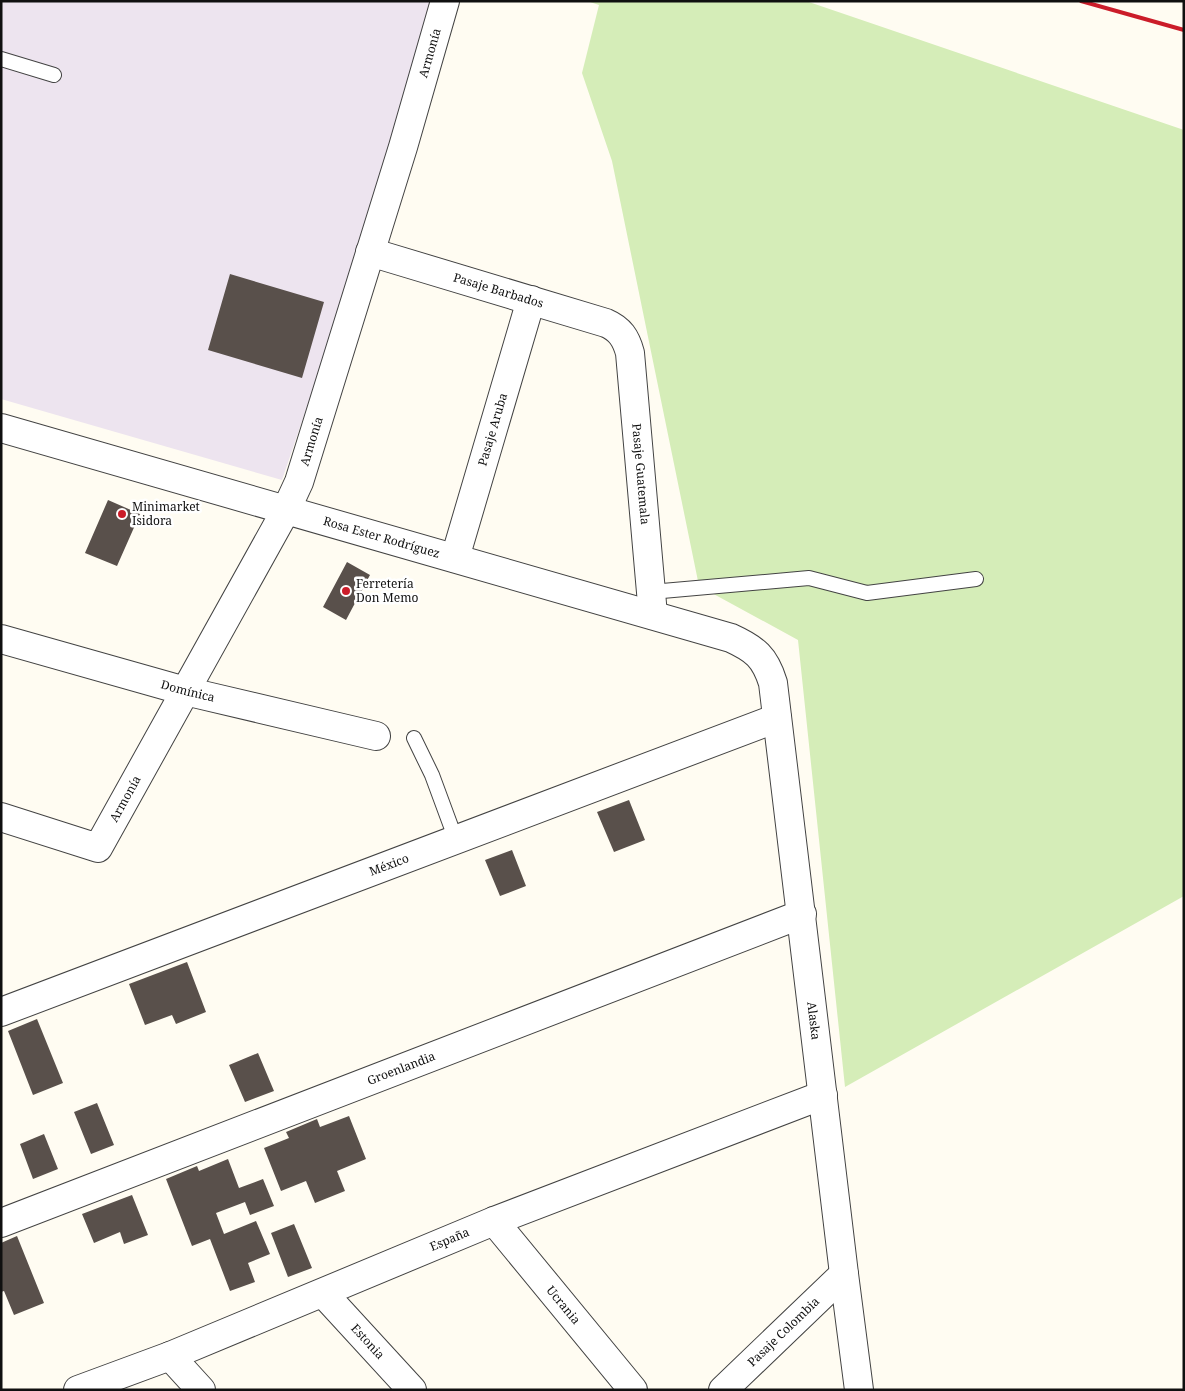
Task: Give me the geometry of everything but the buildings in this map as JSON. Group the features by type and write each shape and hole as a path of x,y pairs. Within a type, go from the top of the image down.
{"street":[{"name":"Armonía","path":"1,818 98,848 286,510 299,482 403,146 445,1"},
{"name":"Pasaje Barbados","path":"370,252 606,323 615,327 622,334"},
{"name":"Pasaje Aruba","path":"455,558 531,300"},
{"name":"Pasaje Guatemala","path":"622,334 628,343 630,353 652,604"},
{"name":"Rosa Ester Rodríguez","path":"1,428 455,558 652,604 746,645 760,655"},
{"name":"Domínica","path":"1,638 185,691 376,736"},
{"name":"Alaska","path":"760,655 769,670 773,683 844,1274 860,1390"},
{"name":"México","path":"1,1012 777,718"},
{"name":"Groenlandia","path":"1,1223 802,914"},
{"name":"España","path":"78,1390 170,1356 494,1221 823,1094"},
{"name":"Ucrania","path":"494,1221 633,1390"},
{"name":"Pasaje Colombia","path":"723,1390 844,1274"},
{"name":"Estonia","path":"323,1293 412,1390"},
{"path":"170,1356 201,1390"}],"lane":[{"path":"1,59 54,75"},
{"path":"652,604 809,578 868,593 976,579"},
{"path":"414,738 432,775 456,840"}],"shaded area":[{"path":"1,1 445,1 282,480 1,399"}],"green space":[{"path":"587,1 806,1 1184,130 1184,896 845,1087 798,640 699,586 612,161 582,73 599,5"}],"railway":[{"path":"1081,1 1184,30"}],"place":[{"name":"Minimarket Isidora","path":"122,514"},
{"name":"Ferretería Don Memo","path":"346,591"}]}
